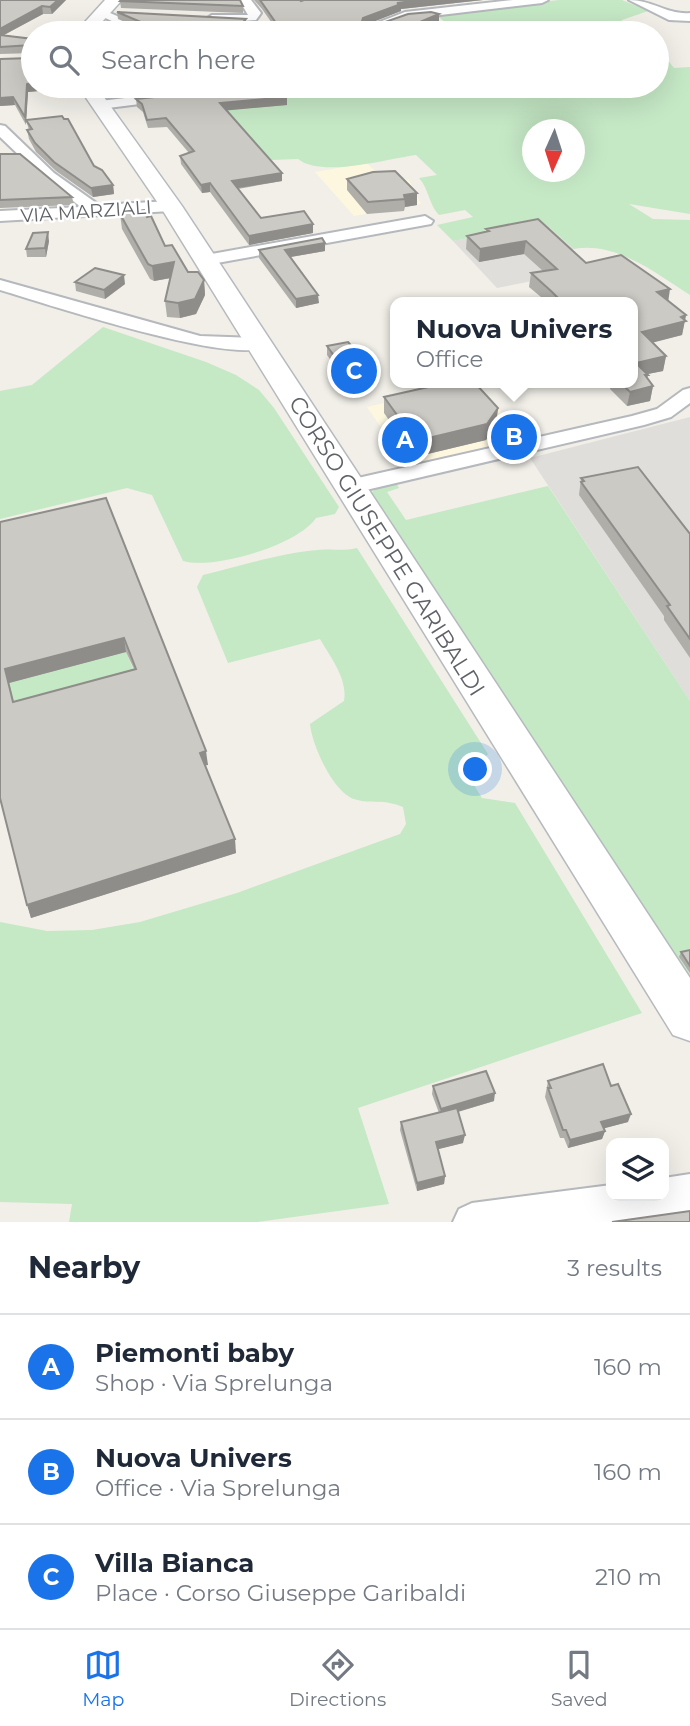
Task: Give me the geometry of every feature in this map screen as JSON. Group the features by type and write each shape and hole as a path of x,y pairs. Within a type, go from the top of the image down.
{"main road":[{"path":"94,21 108,6"},
{"name":"CORSO GIUSEPPE GARIBALDI","path":"95,98 171,206 688,1011"}],"street":[{"path":"195,17 250,19 255,15 245,0"},
{"path":"390,21 405,16 542,0"},
{"path":"635,0 673,18 690,17"},
{"path":"108,6 136,14"},
{"path":"108,6 129,21"},
{"path":"100,105 165,98"},
{"path":"0,129 50,176 93,208"},
{"name":"VIA MARZIALI","path":"0,216 93,208 171,206"},
{"path":"206,260 425,221"},
{"path":"0,285 198,341 259,344"},
{"path":"349,486 646,418 664,413 690,394"},
{"path":"472,1222 690,1192"}],"shaded area":[{"path":"367,163 381,177 409,180 421,204 354,216 315,172"},
{"path":"544,223 574,249 553,254 563,275 497,288 453,241"},
{"path":"419,388 481,388 524,439 407,465 367,407 423,394"},
{"path":"690,417 690,701 530,458"}],"green space":[{"path":"559,0 622,0 648,11 621,21 444,21 435,14"},
{"path":"669,62 674,68 690,67 690,214 629,204 653,219 690,220 690,295 650,269 620,255 590,248 574,249 544,223 453,241 437,225 473,217 465,210 439,215 419,178 437,175 416,155 338,167 322,167 298,159 271,160 227,110 285,105 272,98 669,98"},
{"path":"103,327 206,362 236,375 259,390 274,408 339,507 335,514 316,518 306,528 274,546 234,558 197,563 183,561 152,495 127,488 0,519 0,391 32,385"},
{"path":"395,481 399,488 387,492 406,520 548,486 690,701 690,976 682,973 370,494 379,486"},
{"path":"357,548 488,754 469,777 482,798 515,803 642,1013 358,1108 389,1204 257,1222 69,1222 72,1204 0,1202 0,922 47,931 92,930 140,922 237,893 400,834 406,824 403,807 361,801 346,795 331,778 319,755 310,724 344,701 345,693 338,669 320,639 228,663 197,587 203,575 260,560 304,552"},
{"path":"126,652 139,683 14,705 9,683"}],"building":[{"path":"0,0 58,0 50,7 42,6 0,29"},
{"path":"240,0 243,6 120,1"},
{"path":"260,0 420,0 397,3 401,4 363,18 362,21 275,21"},
{"path":"117,12 246,19 244,21 138,21"},
{"path":"408,14 439,14 422,21 388,21"},
{"path":"0,35 21,38 21,46 0,47"},
{"path":"21,58 21,98 26,98 25,117 13,97 0,98 0,59"},
{"path":"276,98 220,103 282,173 232,181 261,218 304,211 313,224 249,236 210,183 201,185 180,156 194,151 166,118 147,120 142,104 136,99"},
{"path":"62,116 68,119 94,166 102,170 113,185 91,188 54,162 35,143 27,130 32,129 26,120"},
{"path":"0,154 20,154 72,197 0,200"},
{"path":"395,171 417,193 404,195 405,199 368,202 347,179 373,172"},
{"path":"144,210 147,217 151,216 165,246 172,245 188,272 198,272 204,280 195,299 178,303 165,301 174,262 152,266 148,264 120,214"},
{"path":"538,219 586,263 621,255 670,289 657,292 686,315 681,317 686,321 642,332 666,356 638,363 638,297 557,297 531,273 557,269 526,241 480,249 467,236 489,231 486,229"},
{"path":"48,232 45,248 26,249 33,233"},
{"path":"322,238 325,243 285,250 318,295 296,299 259,250"},
{"path":"95,268 124,275 104,290 75,282"},
{"path":"348,342 377,373 350,378 327,346"},
{"path":"638,365 648,375 645,375 653,386 630,392 626,388 638,388"},
{"path":"424,388 480,388 498,408 487,424 416,441 384,397"},
{"path":"638,467 690,534 690,639 667,606 670,605 581,482 584,481 581,478"},
{"path":"106,498 206,751 200,753 235,839 27,905 0,798 0,522","holes":["124,638 136,669 13,702 5,669"]},
{"path":"690,950 690,966 681,952"},
{"path":"603,1064 611,1086 618,1084 631,1114 601,1122 605,1131 570,1140 566,1130 563,1130 548,1081"},
{"path":"486,1071 495,1093 441,1109 433,1086"},
{"path":"457,1108 465,1135 436,1142 445,1176 417,1183 401,1122"},
{"path":"690,1211 690,1222 612,1222"}],"place":[{"name":"Villa Bianca","path":"354,371"},
{"name":"Nuova Univers","path":"514,437"},
{"name":"Piemonti baby","path":"405,440"}]}
